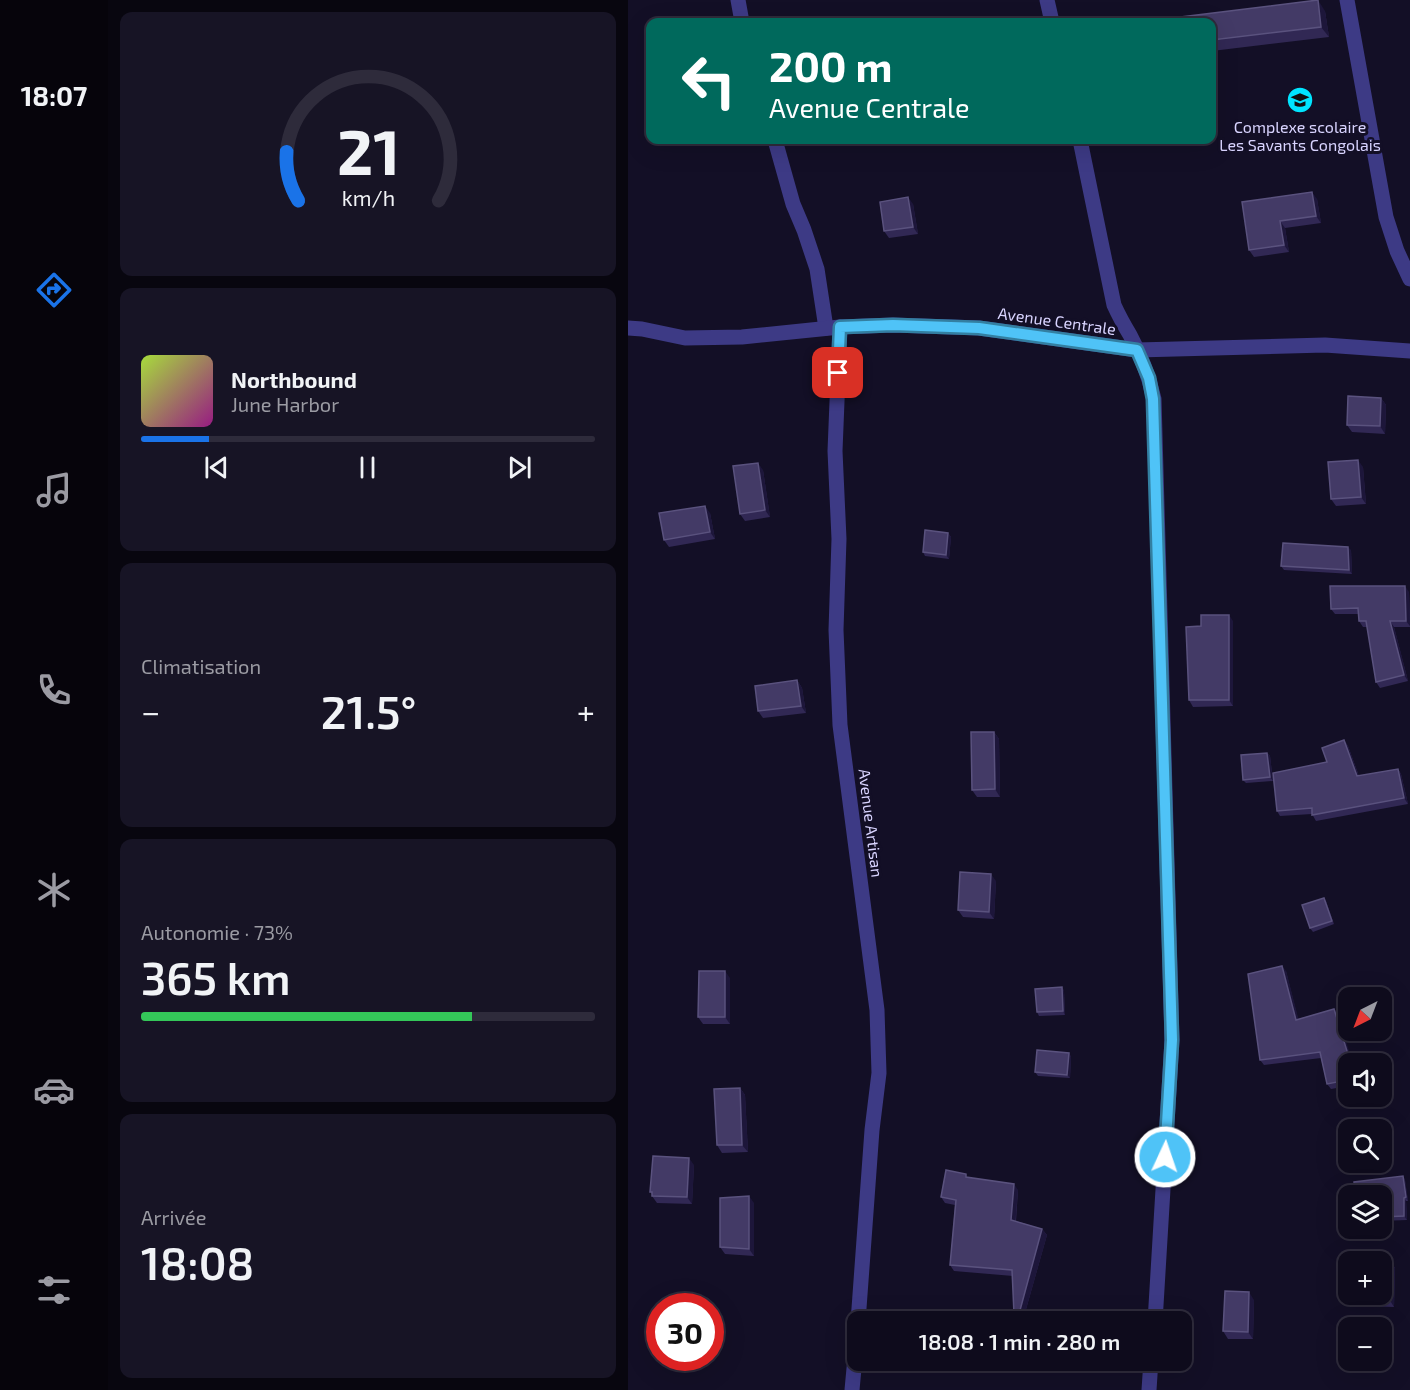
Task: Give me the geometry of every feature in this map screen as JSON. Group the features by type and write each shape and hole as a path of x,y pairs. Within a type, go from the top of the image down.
{"street":[{"path":"738,0 741,18"},
{"path":"1047,0 1051,18"},
{"path":"1347,0 1386,217 1397,251 1410,279"},
{"name":"Avenue Artisan","path":"776,144 793,204 817,269 833,328 839,538 836,630 840,725 877,1010 879,1073 872,1130 859,1311"},
{"path":"1081,144 1114,305 1149,378 1153,399 1172,1040 1156,1311"},
{"name":"Avenue Centrale","path":"628,328 685,338 893,325 979,328 1137,350 1325,345 1410,351"},
{"name":"Avenue Artisan","path":"852,1390 854,1371"},
{"path":"1149,1390 1151,1371"}],"building":[{"path":"1318,0 1321,27 1216,40 1216,18 1181,17"},
{"path":"1312,192 1316,216 1280,221 1284,245 1249,250 1242,202"},
{"path":"908,197 913,227 884,231 880,202"},
{"path":"1348,396 1381,398 1380,426 1347,425"},
{"path":"1358,460 1361,497 1331,499 1328,462"},
{"path":"758,463 765,510 740,514 733,466"},
{"path":"705,506 710,532 664,540 659,513"},
{"path":"925,530 948,533 946,555 923,552"},
{"path":"1283,543 1348,547 1349,570 1281,566"},
{"path":"1330,586 1405,586 1406,621 1390,621 1404,675 1376,682 1366,621 1359,621 1358,608 1331,609"},
{"path":"1201,615 1229,615 1229,700 1189,700 1186,627 1201,626"},
{"path":"797,680 801,706 758,711 755,686"},
{"path":"971,732 994,732 995,789 972,790"},
{"path":"1344,740 1357,776 1398,769 1404,798 1312,815 1312,808 1277,811 1273,773 1327,762 1322,748"},
{"path":"1267,753 1270,777 1243,780 1241,755"},
{"path":"960,872 991,874 989,912 958,910"},
{"path":"1324,898 1332,921 1310,928 1302,905"},
{"path":"1282,966 1296,1020 1334,1009 1338,1022 1338,1041 1344,1041 1348,1053 1338,1053 1338,1082 1327,1084 1320,1052 1260,1060 1248,974"},
{"path":"699,971 725,971 725,1017 698,1017"},
{"path":"1062,987 1063,1011 1037,1012 1035,989"},
{"path":"1037,1050 1069,1053 1067,1075 1035,1072"},
{"path":"740,1088 742,1145 717,1145 714,1089"},
{"path":"653,1156 689,1158 687,1197 652,1196 650,1192"},
{"path":"946,1170 966,1174 966,1177 1014,1184 1011,1220 1042,1229 1020,1311 1014,1311 1012,1270 950,1265 956,1200 941,1197"},
{"path":"1403,1176 1406,1197 1404,1198 1404,1216 1392,1217 1392,1185 1354,1185 1354,1182"},
{"path":"749,1196 749,1249 720,1247 720,1198"},
{"path":"1225,1291 1249,1292 1248,1332 1223,1331"}],"place":[{"name":"Complexe scolaire Les Savants Congolais","path":"1300,100"}],"route":[{"path":"838,373 840,327 893,325 979,328 1137,350 1149,378 1153,399 1172,1040 1165,1157"}]}
